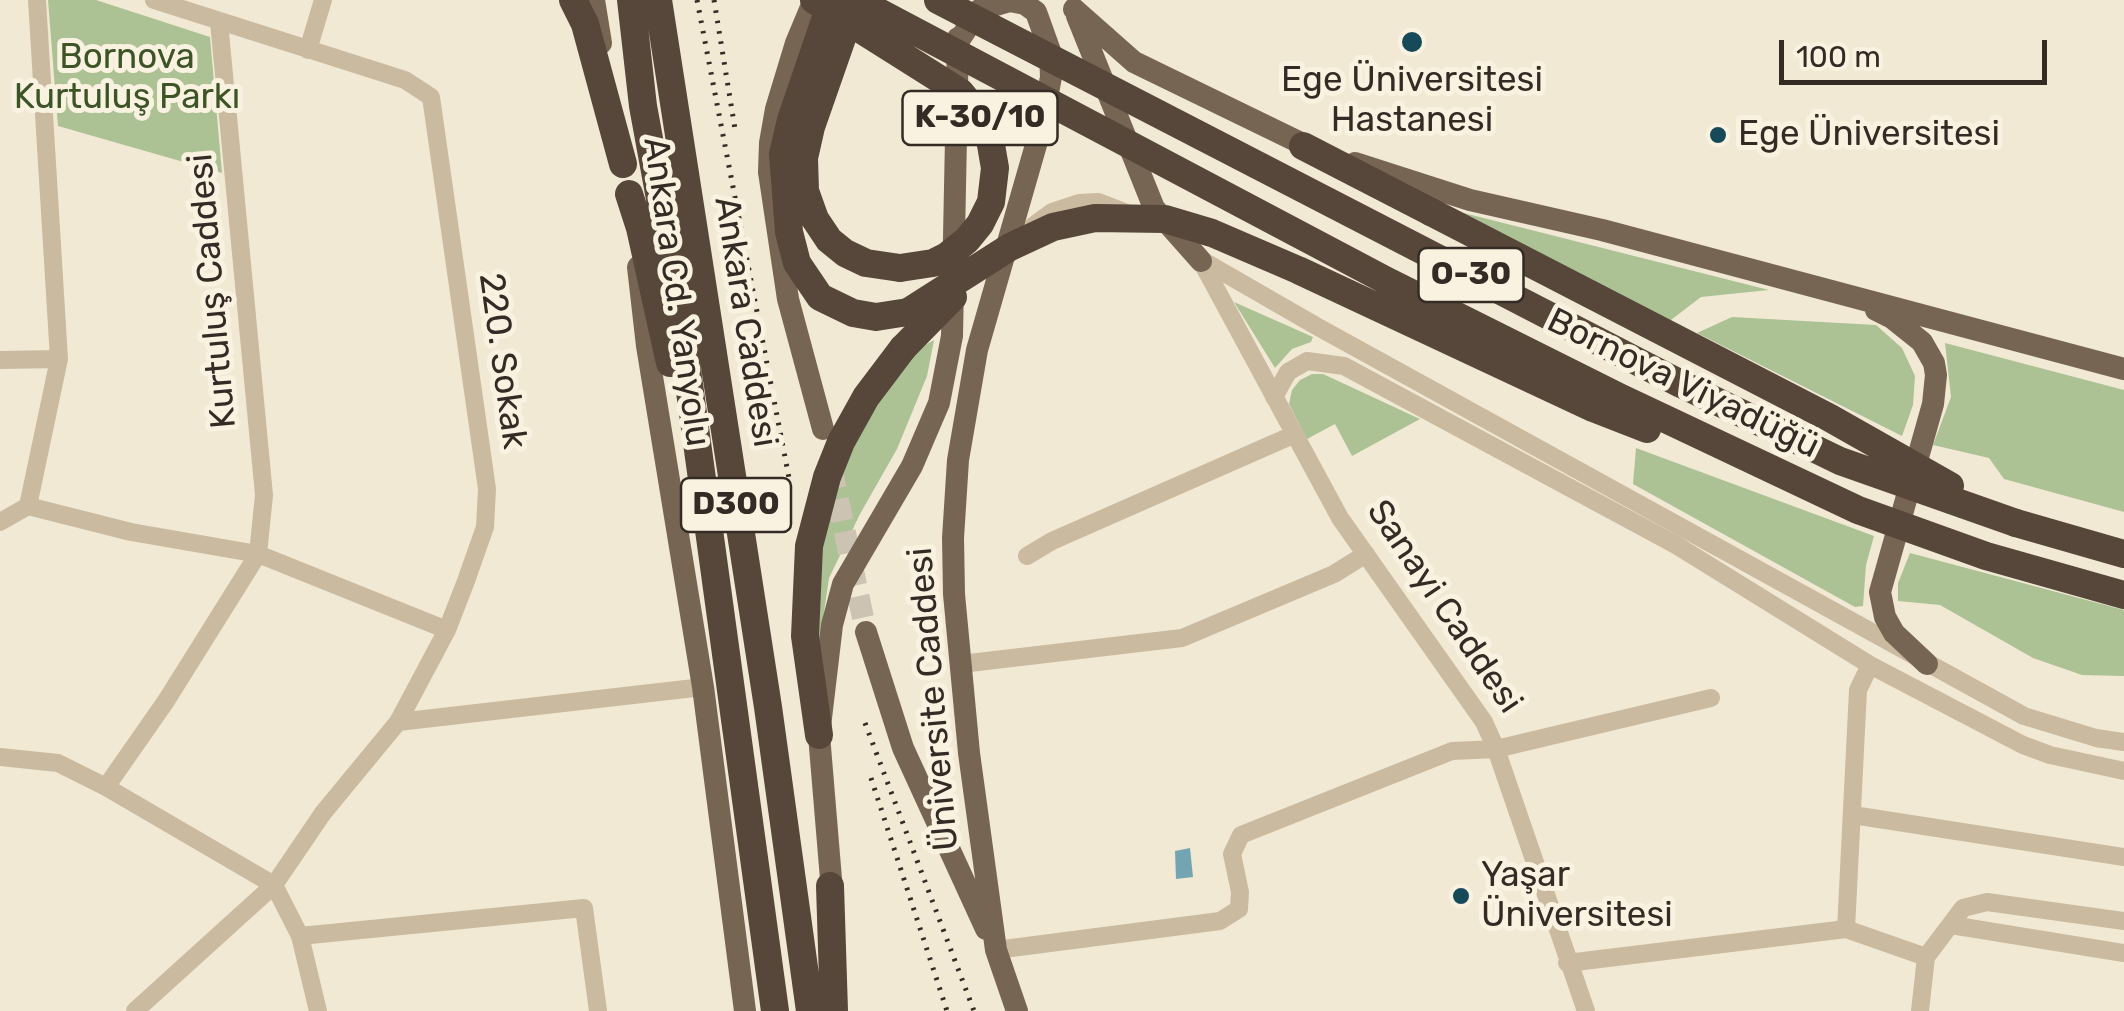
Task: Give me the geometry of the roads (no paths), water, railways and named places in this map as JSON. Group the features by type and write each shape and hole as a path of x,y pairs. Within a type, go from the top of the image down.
{"highway":[{"name":"Ankara Caddesi","path":"631,0 643,106 674,275 775,1011"},
{"name":"Ankara Caddesi","path":"658,0 768,707 810,1011"},
{"name":"K-30/10","path":"814,0 960,92 979,115 990,138 996,168 991,202 967,240 933,263 900,268 866,263 845,254 815,220 805,192 804,158 811,127 856,0"},
{"name":"O-30","path":"832,0 783,154 789,232 797,263 820,297 853,313 876,316 908,312 988,275 1025,238 1053,227 1095,218 1165,218 1298,270 1593,408 1858,510"},
{"name":"Bornova Viyadüğü","path":"856,0 1388,282 1858,510 1986,556 2124,595"},
{"name":"Bornova Viyadüğü","path":"938,0 1681,384 1840,461 2016,523 2124,554"},
{"path":"584,8 623,164"},
{"path":"1303,146 1830,418 2016,523"},
{"path":"629,194 640,228 713,560"},
{"path":"819,735 805,636 809,546 826,478 866,397 903,348 988,275"},
{"path":"830,886 834,1011"},
{"path":"760,919 767,1011"}],"main road":[{"path":"814,0 796,42 776,109 769,172 788,299 823,429"},
{"path":"847,1011 830,886 819,735 832,625 843,584 912,466 939,403 952,336 960,0"},
{"name":"Üniversite Caddesi","path":"958,42 979,10 1010,1 1025,4 1036,12 1050,51 1051,76 1042,124 988,275 958,460 954,571 969,753 996,950 1018,1011"},
{"path":"1071,5 1134,62 1303,146 1470,200 1602,230 2124,369"},
{"path":"1071,5 1154,208 1202,261"},
{"name":"Ankara Cd. Yanyolu","path":"623,164 647,346 703,686 745,1011"},
{"path":"1840,294 1892,318 1914,334 1934,363 1937,388 1880,592 1885,617 1894,633 1927,664"},
{"path":"866,632 904,748 996,950"}],"street":[{"path":"28,506 59,358 37,0"},
{"path":"154,0 308,50 323,0"},
{"name":"Kurtuluş Caddesi","path":"219,22 264,496 258,554"},
{"name":"220. Sokak","path":"308,50 405,80 431,97 487,489 485,527 447,630"},
{"path":"988,275 1032,226 1052,212 1098,202 1113,206 1155,228 1202,261 2024,716 2124,742"},
{"name":"Sanayi Caddesi","path":"1202,261 1340,518 1484,722 1586,1011"},
{"path":"0,360 59,358"},
{"path":"1274,398 1288,372 1307,361 1344,366 1676,545 1870,665 2023,745 2050,756 2124,772"},
{"path":"1027,556 1052,541 1293,435"},
{"path":"0,522 28,506 131,532 258,554 447,630 398,722 323,813 274,885 146,1007"},
{"path":"106,787 166,702 258,554"},
{"path":"962,664 1182,638 1334,574 1366,554"},
{"path":"1846,929 1858,690 1870,665"},
{"path":"398,722 703,686"},
{"path":"996,950 1220,921 1239,909 1240,892 1232,854 1242,835 1452,750 1496,748 1711,698"},
{"path":"0,756 58,763 274,885 300,936 318,1011"},
{"path":"1853,815 2124,857"},
{"path":"1920,1011 1926,957 1963,908 1988,902 2124,922"},
{"path":"300,936 584,908 598,1011"},
{"path":"1952,924 2124,953"},
{"path":"1567,963 1846,929 1926,957"}],"water":[{"path":"1190,848 1193,877 1176,879 1175,851"}],"tunnel":[{"path":"831,467 866,632"}],"railway":[{"path":"697,0 789,478"},
{"path":"714,0 735,129"},
{"path":"865,723 974,1011"},
{"path":"871,778 947,1011"}],"place":[{"name":"Ege Üniversitesi Hastanesi","path":"1412,42"},
{"name":"Ege Üniversitesi","path":"1718,135"},
{"name":"Yaşar Üniversitesi","path":"1461,896"}],"park label":[{"name":"Bornova Kurtuluş Parkı","path":"127,78"}]}
